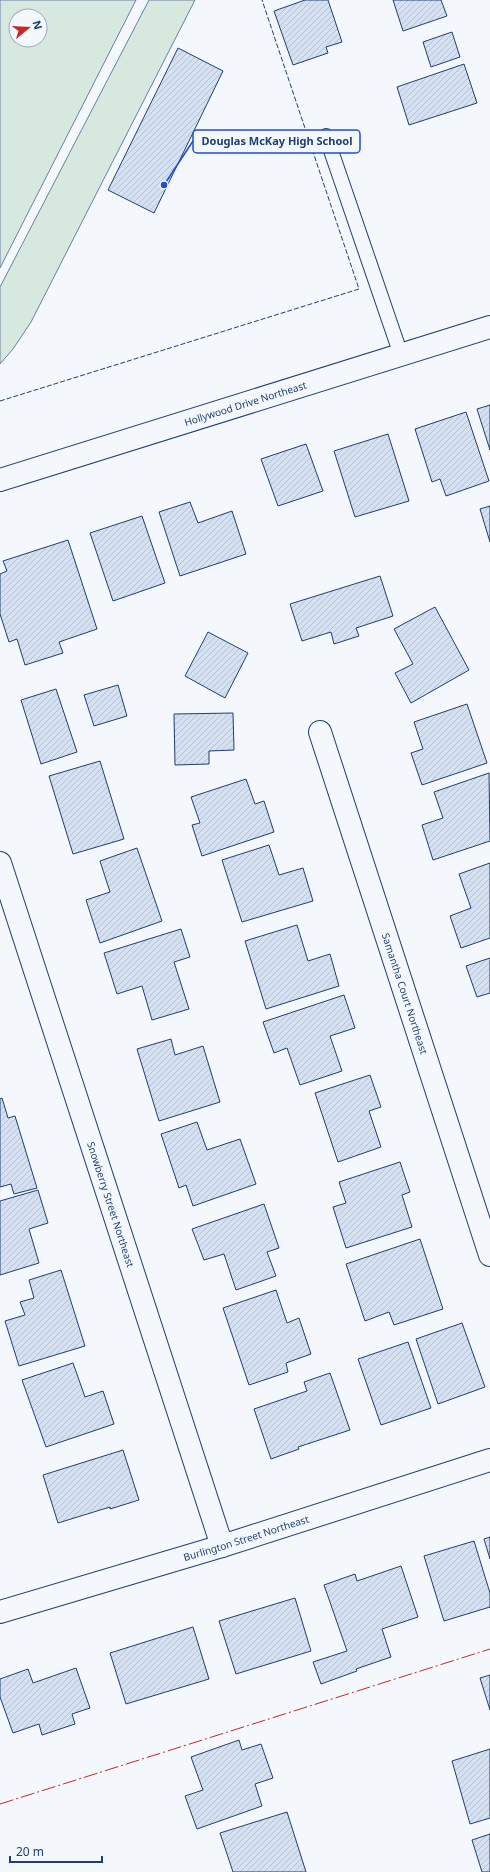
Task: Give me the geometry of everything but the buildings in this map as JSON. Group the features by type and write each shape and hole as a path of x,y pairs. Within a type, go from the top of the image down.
{"street":[{"name":"Hollywood Drive Northeast","path":"0,480 490,327"},
{"name":"Samantha Court Northeast","path":"320,732 490,1256"},
{"name":"Snowberry Street Northeast","path":"0,863 222,1546"},
{"name":"Burlington Street Northeast","path":"0,1612 222,1546 490,1460"}],"lane":[{"path":"326,136 401,355"}],"shaded area":[{"path":"0,0 136,0 0,268"},
{"path":"149,0 195,0 31,322 13,349 0,364 0,287"}],"fence":[{"path":"0,401 359,289 262,0"}],"power":[{"path":"0,1804 490,1649"}],"place":[{"name":"Douglas McKay High School","path":"164,185"}]}
